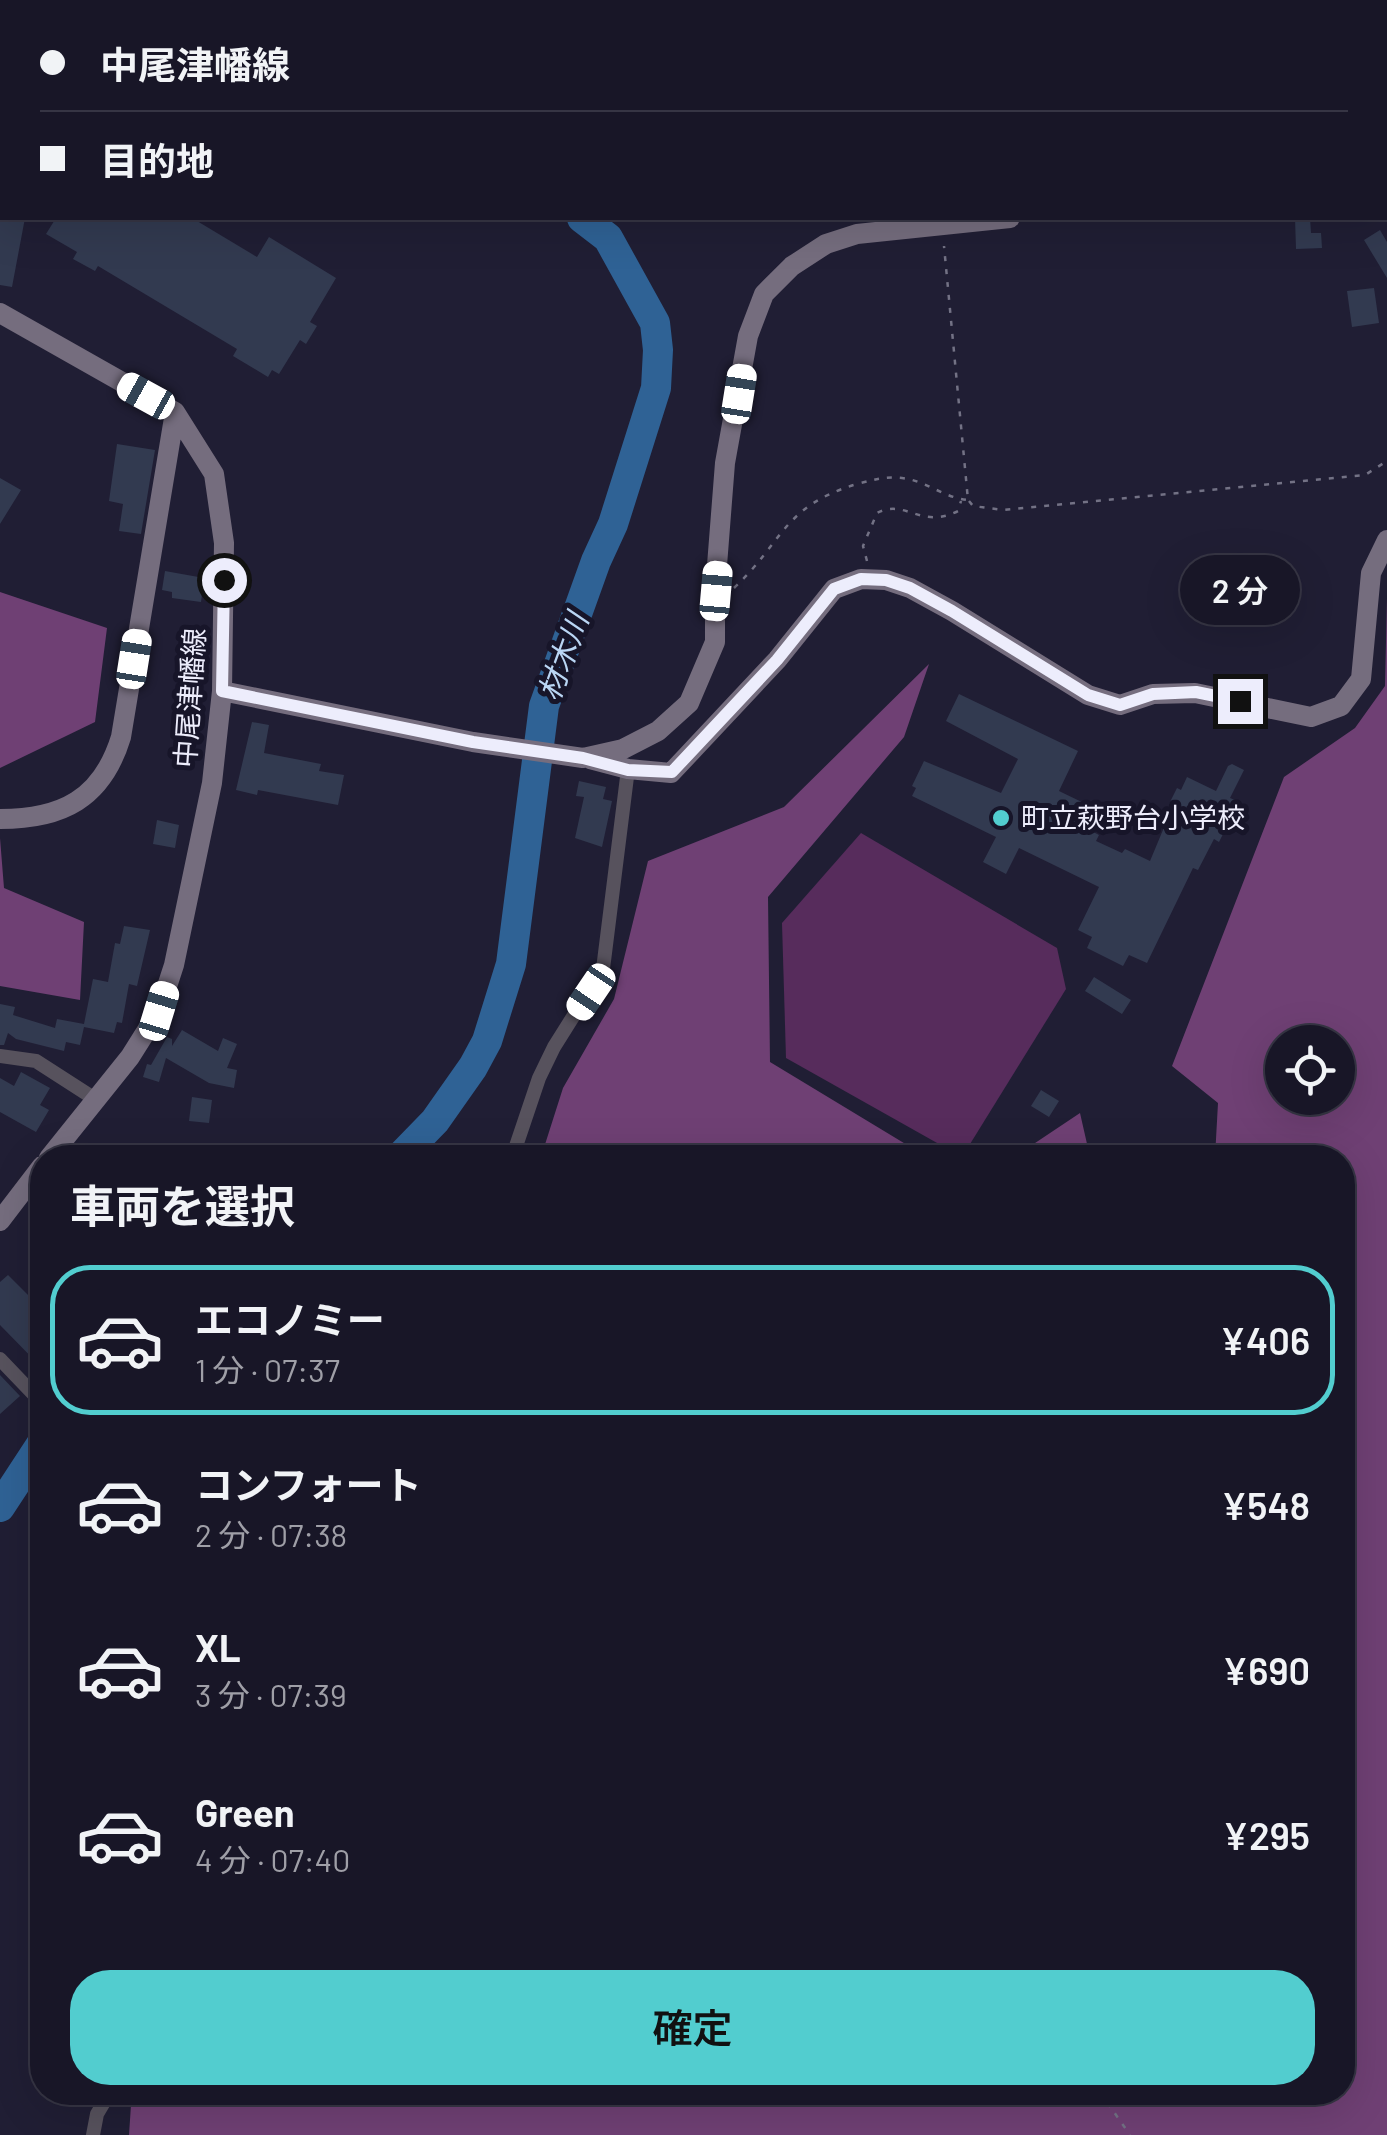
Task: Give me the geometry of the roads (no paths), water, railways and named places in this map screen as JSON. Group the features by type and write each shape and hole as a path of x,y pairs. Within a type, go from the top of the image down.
{"street":[{"path":"583,758 623,750 658,731 689,703 715,642 726,462 748,336 764,294 792,266 826,244 857,234 941,221"},
{"name":"中尾津幡線","path":"0,312 175,412 214,474 224,543 222,691 212,783 169,980 159,1011 130,1057 60,1145"},
{"path":"0,819 47,816 74,804 97,785 114,760 175,412"},
{"path":"222,691 473,742 583,758 628,770 672,772 777,660 834,589 861,579 910,588 1088,695 1120,705 1153,694 1196,692 1312,717 1341,706 1361,679 1371,573 1387,540"},
{"path":"516,1145 554,1047 604,969 628,770"},
{"path":"0,1056 36,1061 95,1099"},
{"path":"0,1221 30,1182"},
{"path":"0,1358 30,1390"},
{"path":"92,2135 102,2105"}],"waterway":[{"name":"材木川","path":"412,1145 435,1121 487,1041 511,964 544,706 613,524 656,388 655,323 608,238 585,220"},
{"name":"材木川","path":"0,1507 30,1461"}],"place":[{"name":"町立萩野台小学校","path":"1001,818"}]}
